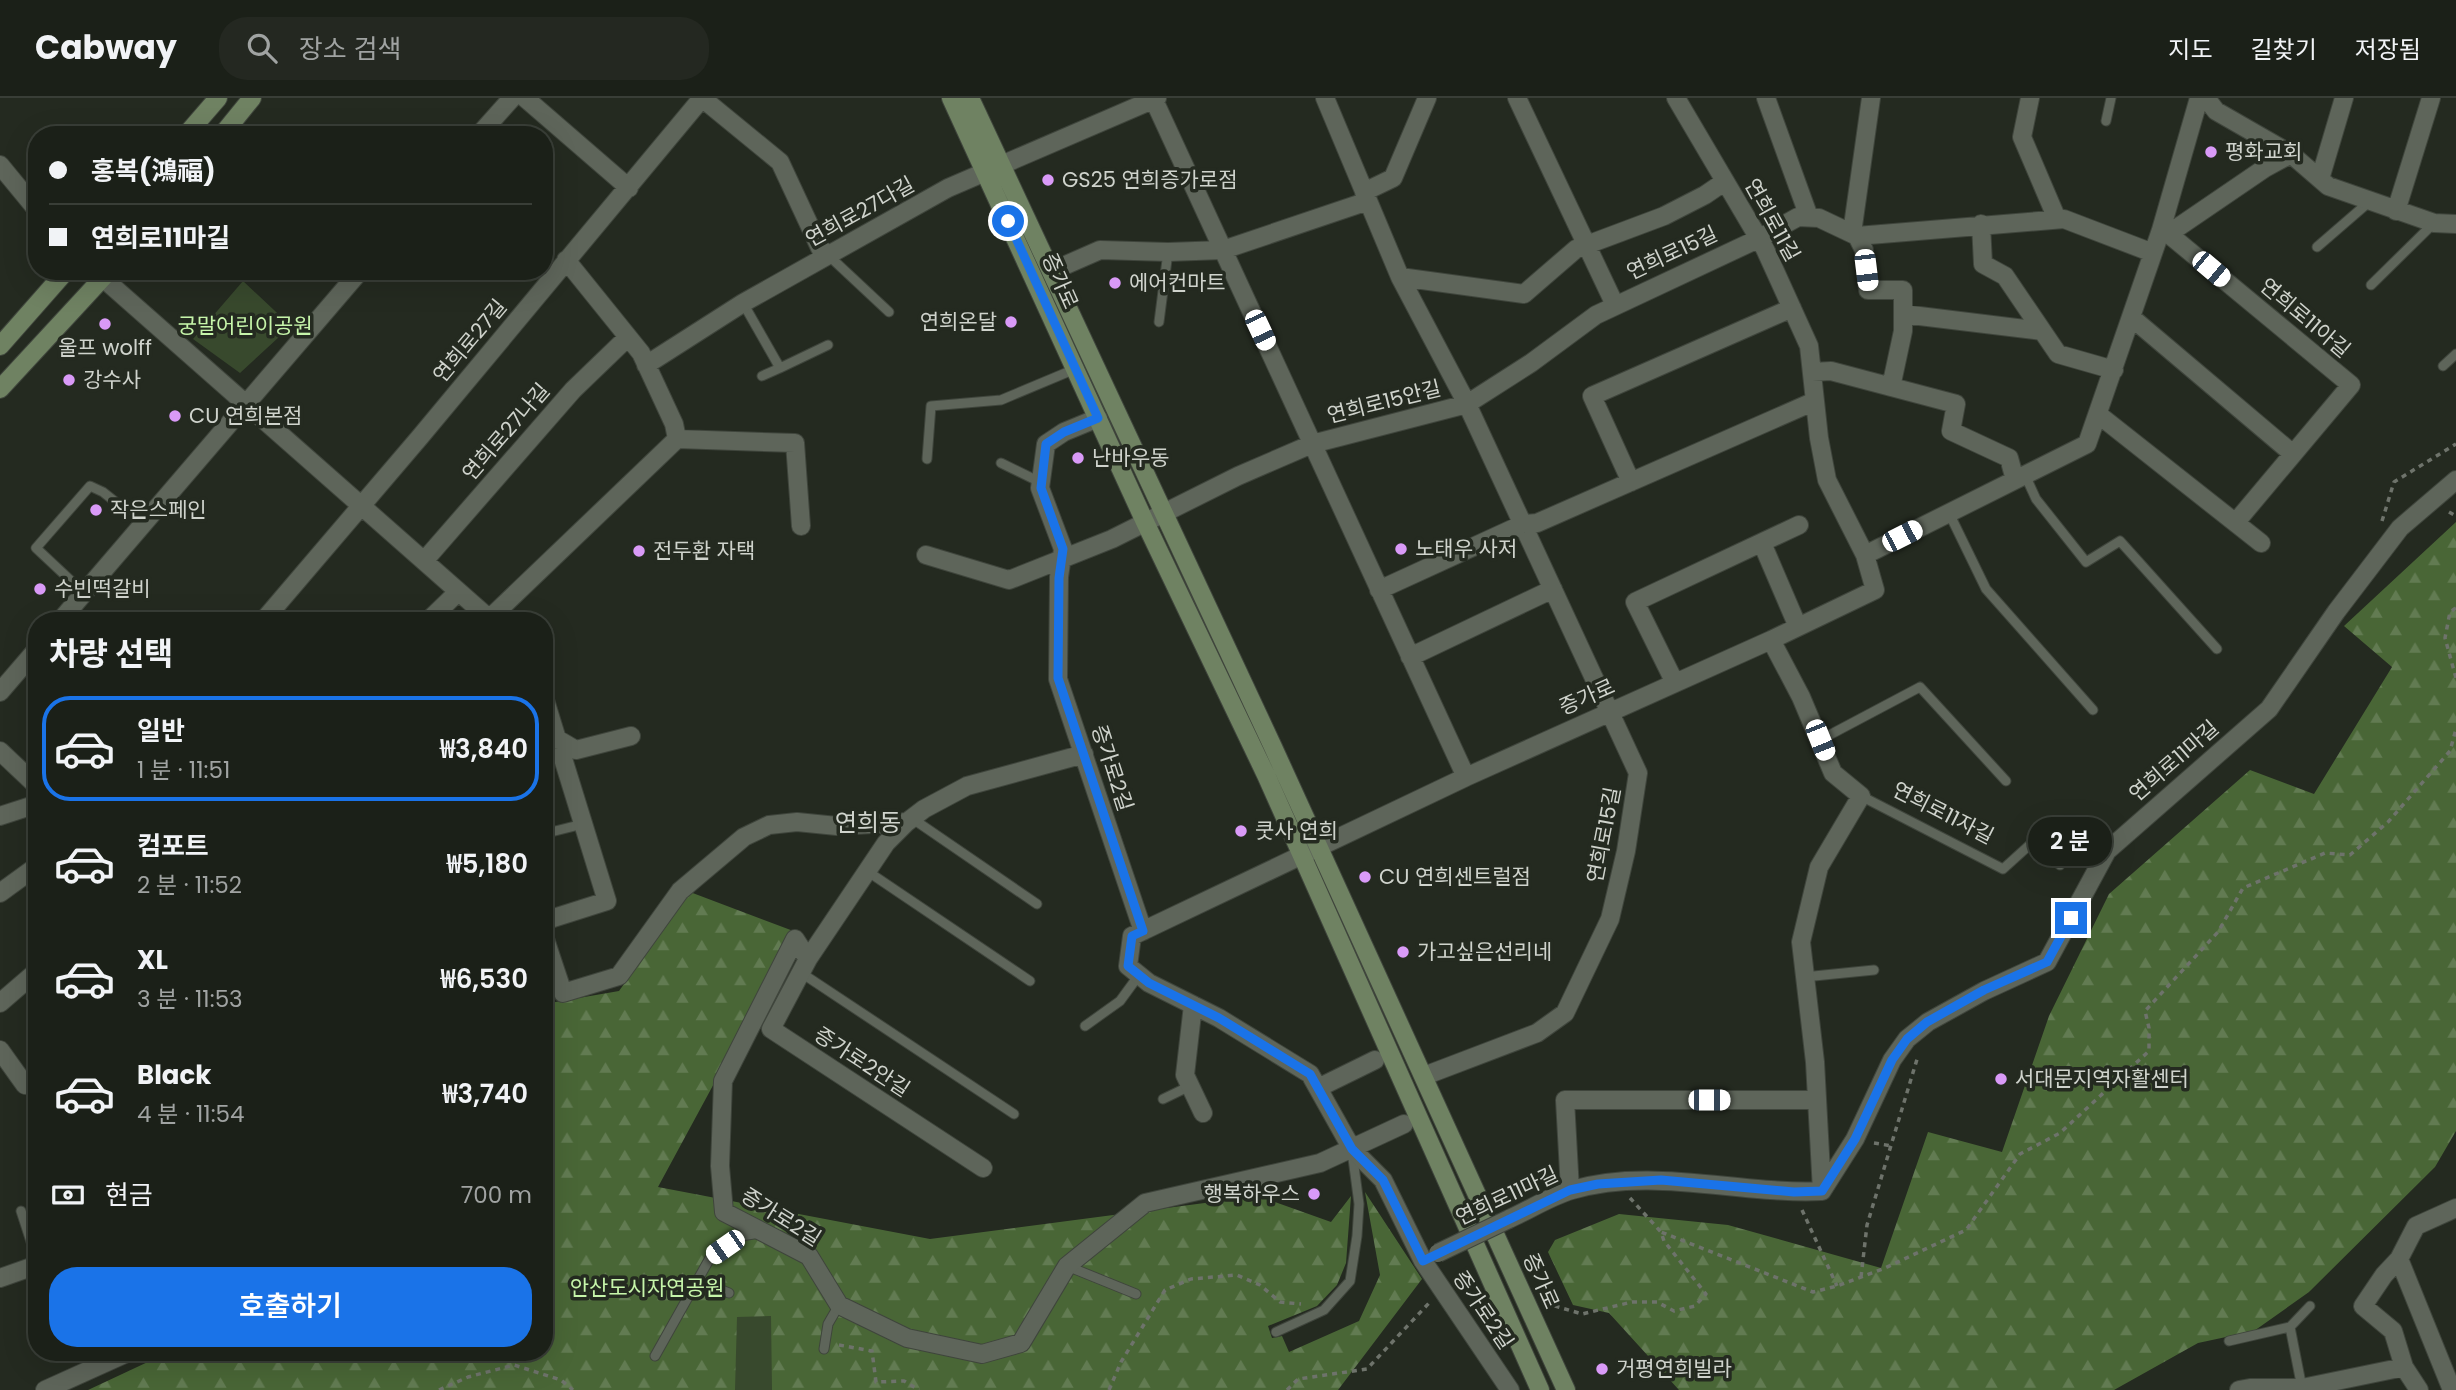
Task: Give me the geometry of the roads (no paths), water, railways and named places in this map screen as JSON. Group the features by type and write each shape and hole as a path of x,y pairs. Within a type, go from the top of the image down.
{"main road":[{"path":"194,126 218,98"},
{"path":"229,126 252,98"},
{"name":"증가로","path":"951,98 1052,271 1319,846 1566,1390"},
{"name":"증가로","path":"970,98 993,168 1075,369 1302,855 1540,1390"},
{"path":"0,346 58,280"},
{"path":"0,389 97,280"}],"street":[{"path":"487,126 512,98"},
{"path":"525,98 629,188"},
{"name":"연희로27길","path":"553,276 702,98 780,162 820,248 828,255"},
{"name":"연희로15길","path":"1325,98 1400,277 1467,404 1638,773 1626,851 1610,919 1565,1013 1537,1033 1424,1076"},
{"path":"1223,250 1366,197 1393,178 1427,98"},
{"path":"1517,98 1615,305"},
{"name":"연희로11길","path":"1676,98 1758,239 1809,346 1819,438 1827,480 1865,555 1875,590"},
{"path":"1766,98 1809,217 1819,218 1854,234 2064,219 2153,253"},
{"path":"1871,98 1854,234 1864,250 1868,290 1903,290 1903,331 1891,387"},
{"path":"2030,98 2022,137 2057,219"},
{"path":"1865,555 2087,444 2153,253 2166,233 2199,98"},
{"path":"2206,98 2216,111 2291,154 2328,186 2434,223 2455,222"},
{"path":"2320,179 2344,98"},
{"path":"2396,211 2431,98"},
{"name":"연희로15안길","path":"993,168 1154,99 1466,777"},
{"path":"2166,233 2178,228 2265,168 2291,154"},
{"path":"0,165 28,199"},
{"name":"연희로27다길","path":"646,365 743,303 948,188 993,168"},
{"path":"1400,277 1524,294 1576,249 1664,216 1724,182"},
{"name":"연희로15길","path":"1467,404 1531,363 1596,315 1758,239 1798,217 1809,217"},
{"path":"1981,224 1983,264 2005,276 2058,354 2114,370"},
{"name":"연희로11아길","path":"2166,233 2351,385 2236,522"},
{"name":"증가로","path":"1052,271 1100,250 1223,250"},
{"path":"566,260 641,353 674,424 677,439"},
{"path":"109,280 244,404 482,612"},
{"path":"68,612 352,280"},
{"name":"연희로27길","path":"277,612 360,506 549,280"},
{"path":"1631,482 1592,396 1792,308"},
{"path":"1903,314 2042,331"},
{"path":"2131,317 2293,454"},
{"name":"연희로27나길","path":"424,561 573,390 628,337"},
{"path":"1812,372 1831,371 1955,404 1951,431 2009,458 2020,477"},
{"path":"1380,590 1523,524 1537,523 1815,401"},
{"name":"연희로15안길","path":"1312,444 1467,404"},
{"path":"2099,415 2262,543"},
{"path":"1062,559 1063,549 1041,488 1046,444 1064,432 1098,418"},
{"path":"499,612 677,439 794,443 801,527"},
{"path":"926,555 1009,580 1145,522 1312,444"},
{"name":"연희로11마길","path":"1430,1257 1570,1190 1598,1184 1661,1180 1794,1192 1822,1191 1855,1139 1892,1060 1907,1039 1927,1022 1984,990 2047,962 2107,851 2269,709 2336,612 2400,528 2456,480"},
{"path":"1675,683 1635,602 1799,525"},
{"path":"1762,543 1798,626"},
{"name":"증가로2길","path":"1062,559 1059,578 1058,678 1143,931"},
{"path":"1410,657 1553,589"},
{"name":"증가로","path":"1143,931 1466,777 1771,640 1875,590"},
{"path":"437,612 458,592"},
{"name":"연희로11자길","path":"1771,640 1801,697 1833,773 1861,796 1819,867 1801,942 1817,1100"},
{"path":"0,692 28,659"},
{"path":"553,739 576,750 631,736"},
{"path":"553,739 607,901 553,918"},
{"path":"0,751 28,777"},
{"name":"증가로2안길","path":"983,1168 771,1029 804,965 886,844 910,820 924,809 967,786 1084,754"},
{"path":"0,816 28,807"},
{"path":"553,963 563,993 619,976 680,891 744,837 769,825 797,822 836,826 910,820"},
{"path":"0,893 28,873"},
{"path":"1139,975 1128,966 1132,936 1143,931"},
{"name":"증가로2길","path":"804,965 795,939 723,1081 720,1166 724,1212 809,1256 839,1305"},
{"name":"증가로2길","path":"1139,975 1149,983 1219,1018 1310,1074 1352,1149 1383,1180 1430,1257 1442,1290 1510,1390"},
{"path":"0,1003 28,979"},
{"path":"1193,1005 1185,1075 1203,1113"},
{"path":"0,1050 24,1085"},
{"path":"1318,1088 1376,1060"},
{"path":"1570,1190 1565,1100 1817,1100 1822,1191"},
{"path":"839,1305 907,1338 982,1354 1021,1343 1067,1266 1145,1203 1320,1163 1404,1124"},
{"path":"2418,1390 2404,1367 2393,1331 2363,1306 2384,1275 2399,1259 2416,1226 2456,1208"},
{"path":"2399,1259 2455,1390"},
{"path":"0,1278 28,1268"},
{"path":"46,1390 109,1361"},
{"path":"2239,1390 2302,1388 2404,1367"}],"lane":[{"path":"2106,121 2111,98"},
{"path":"2317,247 2369,202"},
{"path":"2371,285 2434,223"},
{"path":"1159,322 1168,252"},
{"path":"828,255 888,312"},
{"path":"743,303 780,368"},
{"path":"762,376 828,345"},
{"path":"2443,366 2456,354"},
{"path":"927,459 931,406 1001,400 1075,369"},
{"path":"1001,463 1041,482"},
{"path":"2020,477 2087,562 2120,541 2217,649"},
{"path":"84,593 36,548 90,486 103,492 143,524"},
{"path":"1949,513 1986,589 2093,710"},
{"path":"1820,740 1920,687 2006,781"},
{"name":"연희로11자길","path":"1861,796 2003,869 2035,840 2060,865"},
{"path":"910,820 1038,904"},
{"path":"555,831 583,824"},
{"path":"867,871 1030,981"},
{"name":"증가로2안길","path":"804,965 1014,1114"},
{"path":"1804,977 1874,970"},
{"path":"1085,1026 1120,1001 1139,975"},
{"path":"1163,1100 1190,1086"},
{"path":"1276,1332 1324,1310 1350,1281 1359,1204 1352,1149"},
{"path":"21,1211 28,1232"},
{"path":"655,1356 710,1258 741,1236 762,1233"},
{"path":"1067,1266 1136,1294"},
{"path":"697,1280 729,1293"},
{"path":"825,1346 828,1324 839,1305"},
{"path":"2229,1341 2290,1326 2310,1306"},
{"path":"2290,1326 2302,1388"}],"place":[{"name":"평화교회","path":"2211,152"},
{"name":"GS25 연희증가로점","path":"1048,180"},
{"name":"에어컨마트","path":"1115,283"},
{"name":"연희온달","path":"1011,322"},
{"name":"울프 wolff","path":"105,324"},
{"name":"강수사","path":"69,380"},
{"name":"CU 연희본점","path":"175,416"},
{"name":"난바우동","path":"1078,458"},
{"name":"작은스페인","path":"96,510"},
{"name":"노태우 사저","path":"1401,549"},
{"name":"전두환 자택","path":"639,551"},
{"name":"수빈떡갈비","path":"40,589"},
{"name":"쿳사 연희","path":"1241,831"},
{"name":"CU 연희센트럴점","path":"1365,877"},
{"name":"가고싶은선리네","path":"1403,952"},
{"name":"서대문지역자활센터","path":"2001,1079"},
{"name":"행복하우스","path":"1314,1194"},
{"name":"거평연희빌라","path":"1602,1369"}],"district":[{"name":"연희동","path":"868,823"}],"park label":[{"name":"궁말어린이공원","path":"245,326"},
{"name":"안산도시자연공원","path":"647,1288"}]}
